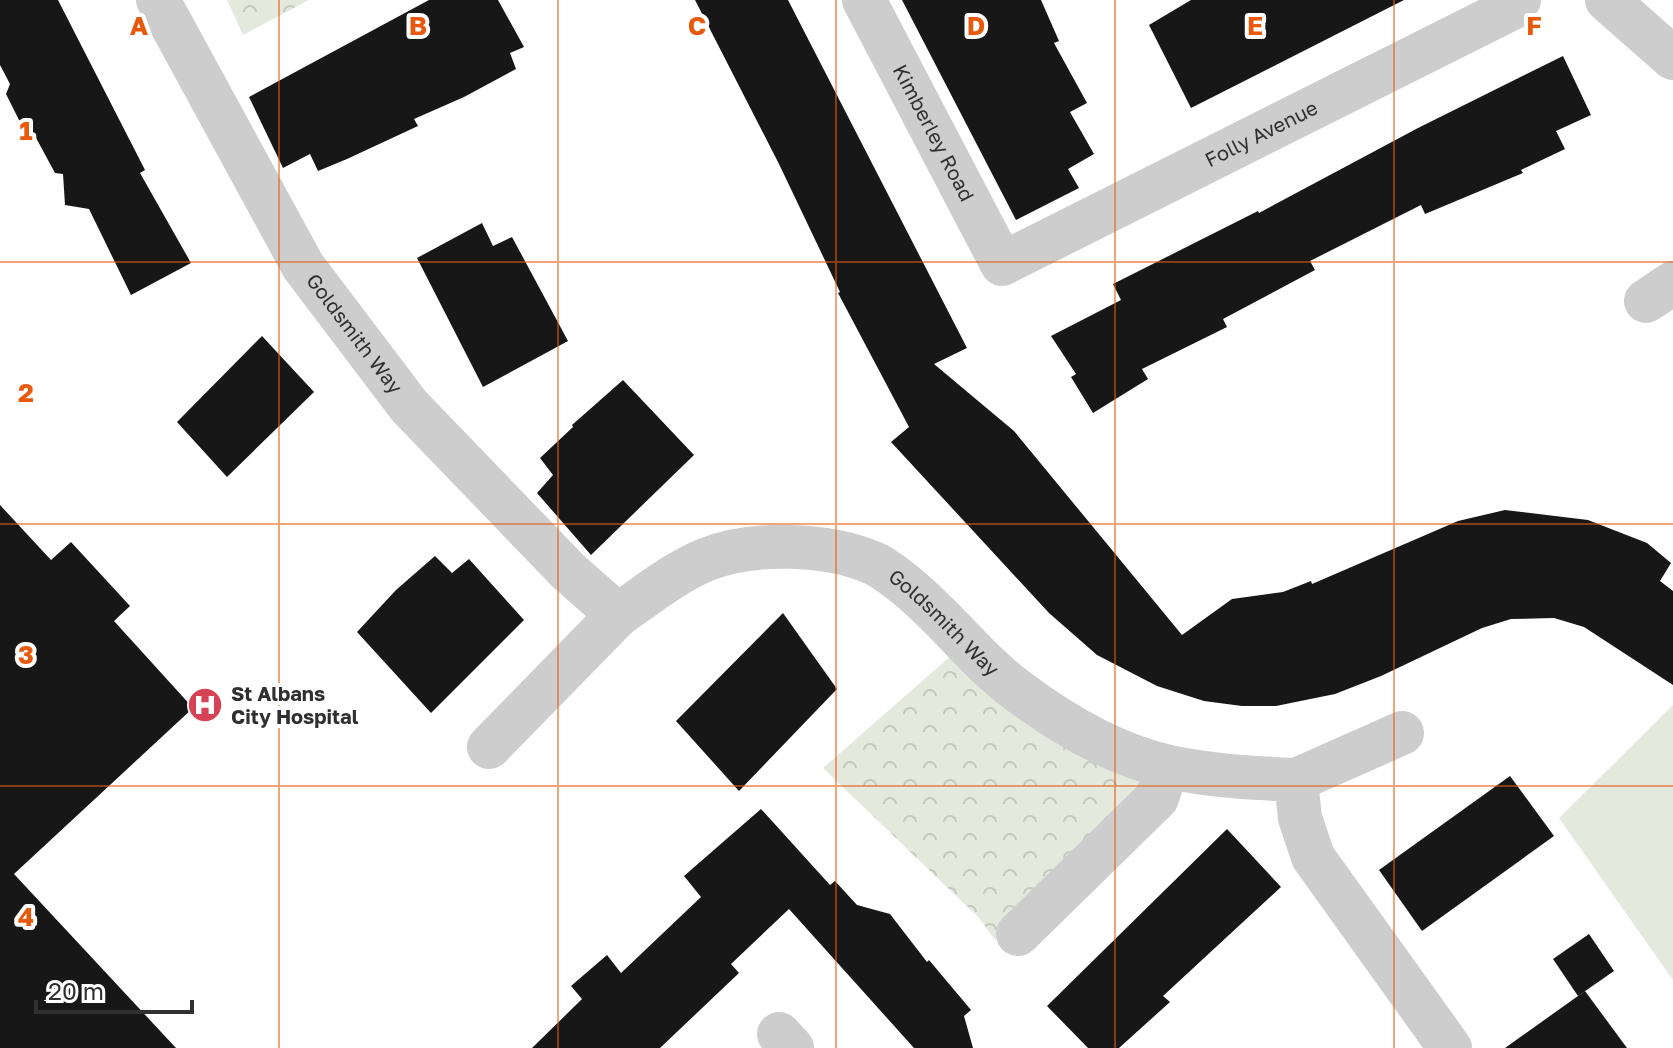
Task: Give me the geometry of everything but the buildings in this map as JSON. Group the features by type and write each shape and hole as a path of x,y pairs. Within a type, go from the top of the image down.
{"street":[{"name":"Goldsmith Way","path":"158,0 303,266 409,406 569,572 618,615"},
{"name":"Kimberley Road","path":"864,0 1002,264"},
{"name":"Folly Avenue","path":"1002,264 1512,8 1519,0"},
{"path":"1607,0 1673,58"},
{"name":"Goldsmith Way","path":"489,747 618,615 674,577 705,560 744,549 789,547 831,552 873,563 904,583 1016,690 1108,746 1167,767 1228,777 1296,780 1402,733"},
{"path":"1018,934 1157,798 1167,767"},
{"path":"1296,780 1300,818 1313,857 1450,1048"}],"green space":[{"path":"227,0 309,0 243,35"},
{"path":"962,646 1156,771 1148,797 995,940 979,918 823,768"},
{"path":"1673,705 1673,980 1559,818"}],"place":[{"name":"St Albans City Hospital","path":"205,705"}]}
